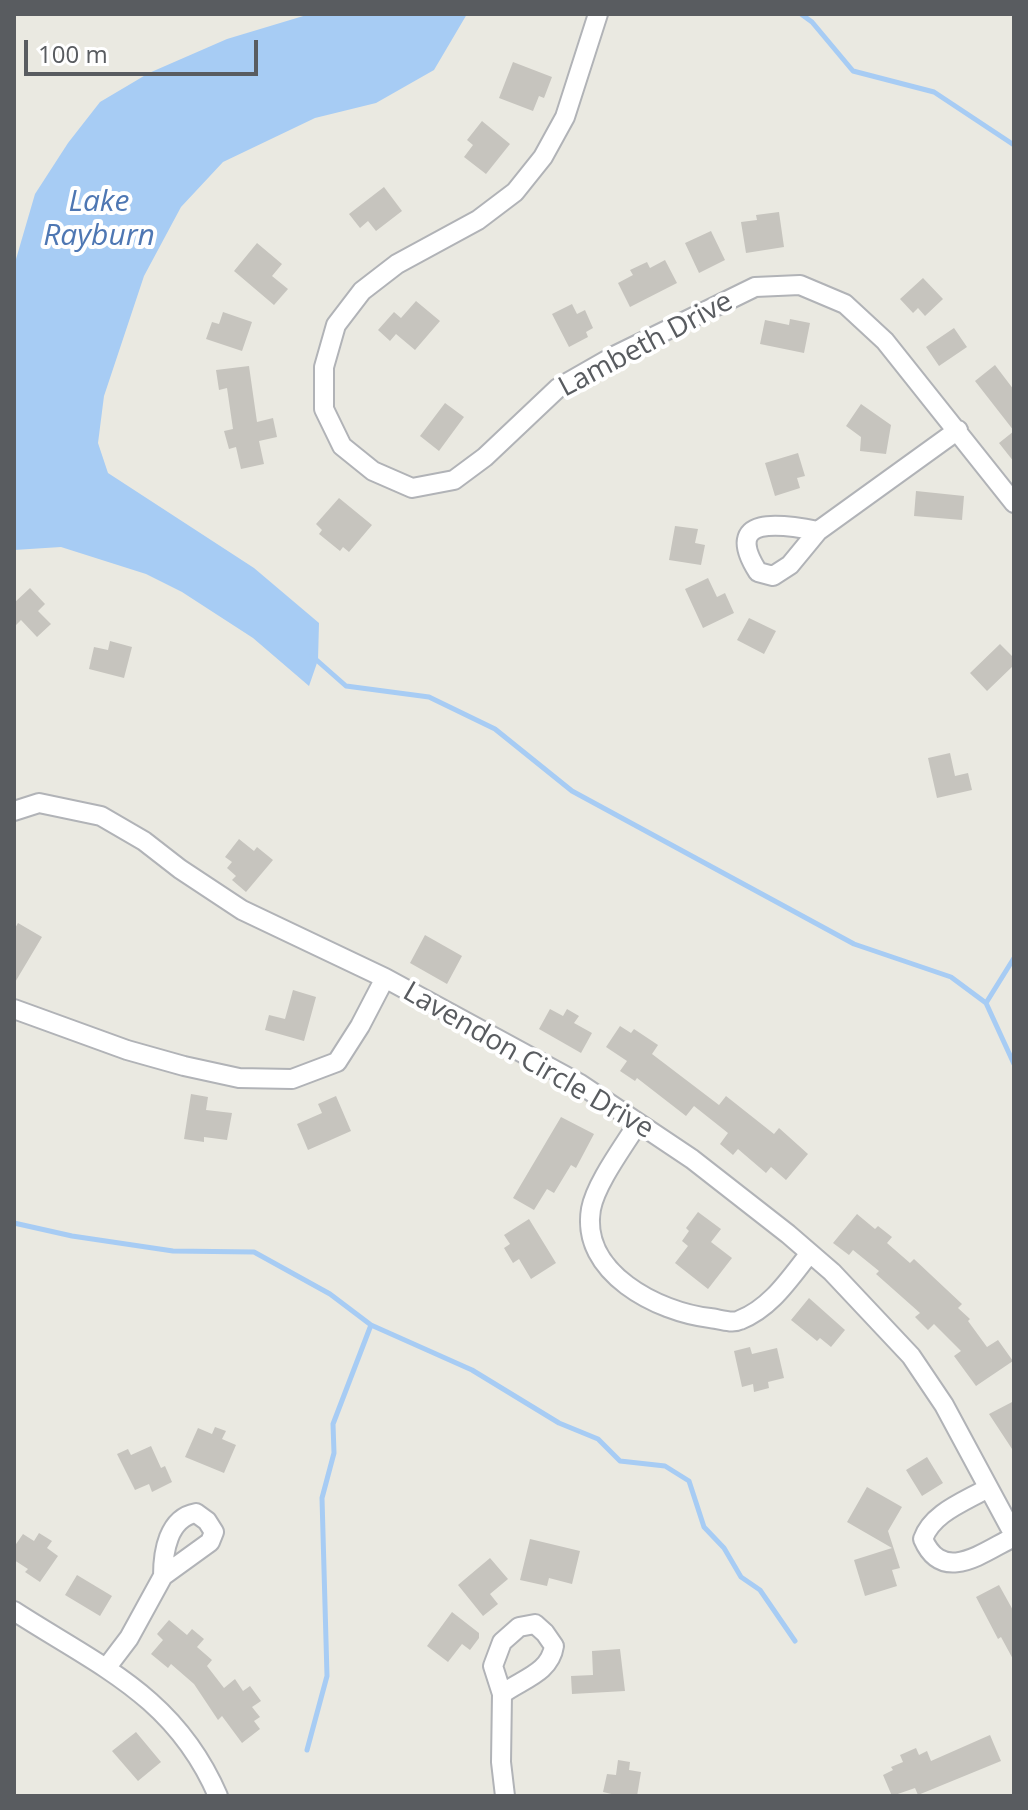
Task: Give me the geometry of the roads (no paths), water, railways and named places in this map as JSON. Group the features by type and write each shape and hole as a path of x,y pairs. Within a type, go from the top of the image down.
{"street":[{"name":"Lambeth Drive","path":"598,14 565,117 543,157 515,192 478,220 397,264 362,291 336,325 324,367 324,409 342,446 373,471 412,488 454,480 485,457 558,388 614,356 755,287 800,285 845,304 885,341 1014,503"},
{"path":"818,531 958,430"},
{"name":"Lavendon Circle Drive","path":"14,811 39,803 101,816 144,841 242,910 385,978 580,1084 742,1196 810,1253 872,1312 911,1356 944,1405 1014,1536"},
{"name":"Lavendon Circle Drive","path":"14,1009 127,1050 184,1066 239,1078 292,1079 337,1062 385,978"},
{"path":"638,1123 602,1182 591,1209 593,1239 607,1267 631,1290 664,1306 700,1317 737,1322 769,1303 810,1253"},
{"path":"988,1488 934,1519 923,1539 928,1552 936,1559 958,1564 1014,1536"},
{"path":"107,1667 129,1638 163,1576"},
{"path":"14,1611 107,1667 148,1698 180,1733 207,1770 218,1796"},
{"path":"502,1694 501,1762 505,1796"}],"water":[{"name":"Lake Rayburn","path":"310,14 467,14 434,70 376,103 315,118 223,162 181,207 144,276 104,396 98,443 108,473 254,568 319,623 318,660 309,686 253,638 182,592 146,574 61,547 14,550 14,266 35,194 68,143 100,102 149,73 227,39"}],"waterway":[{"path":"801,14 812,22 853,71 934,92 1014,145"},
{"path":"312,656 346,686 429,697 495,729 572,791 854,944 951,977 986,1003 1014,1064"},
{"path":"986,1003 1014,958"},
{"path":"14,1223 72,1236 173,1251 254,1252 330,1294 371,1325 472,1370 559,1423 598,1439 620,1461 665,1466 689,1481 704,1527 724,1548 741,1577 760,1590 795,1641"},
{"path":"307,1750 327,1676 322,1498 334,1453 333,1424 371,1325"}]}
